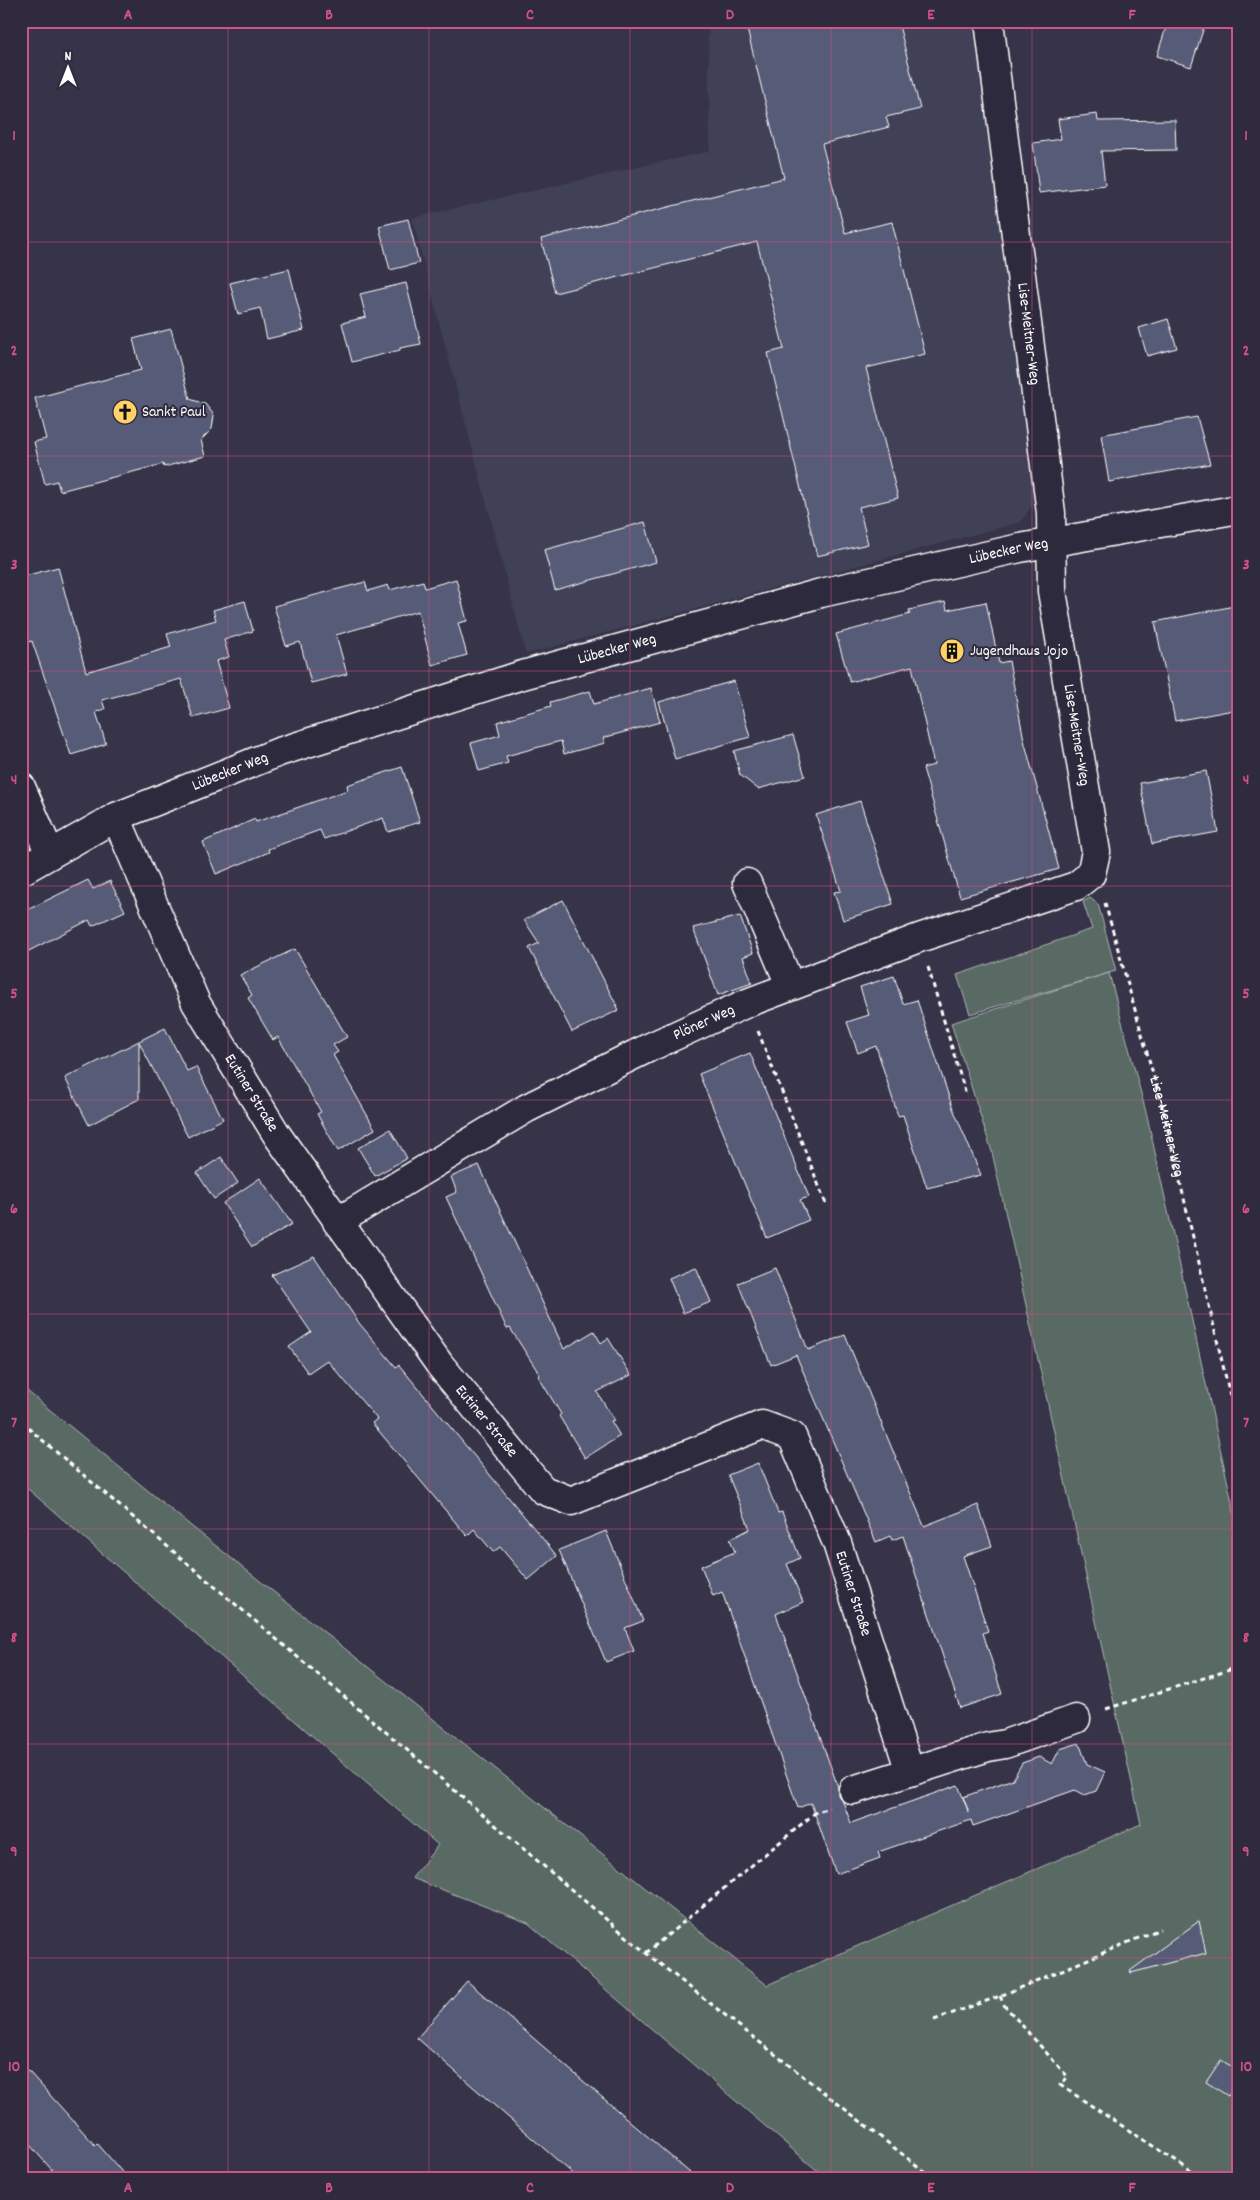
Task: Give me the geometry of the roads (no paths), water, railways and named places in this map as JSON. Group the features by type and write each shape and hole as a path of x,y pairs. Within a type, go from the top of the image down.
{"street":[{"name":"Lise-Meitner-Weg","path":"989,21 1051,513 1052,591 1096,852 1092,874"},
{"name":"Lübecker Weg","path":"21,871 116,817 279,752 520,676 822,594 1050,543 1239,509"},
{"path":"21,787 50,854"},
{"name":"Eutiner Straße","path":"116,817 196,1003 277,1135 440,1365 543,1490 571,1501 762,1425 792,1436 837,1543 910,1772"},
{"name":"Plöner Weg","path":"337,1222 527,1108 648,1048 790,985 919,938 1076,886 1092,874"},
{"path":"747,883 790,985"},
{"path":"853,1790 988,1747 1005,1744 1076,1719"}],"place":[{"name":"Sankt Paul","path":"125,412"},
{"name":"Jugendhaus Jojo","path":"952,651"}]}
